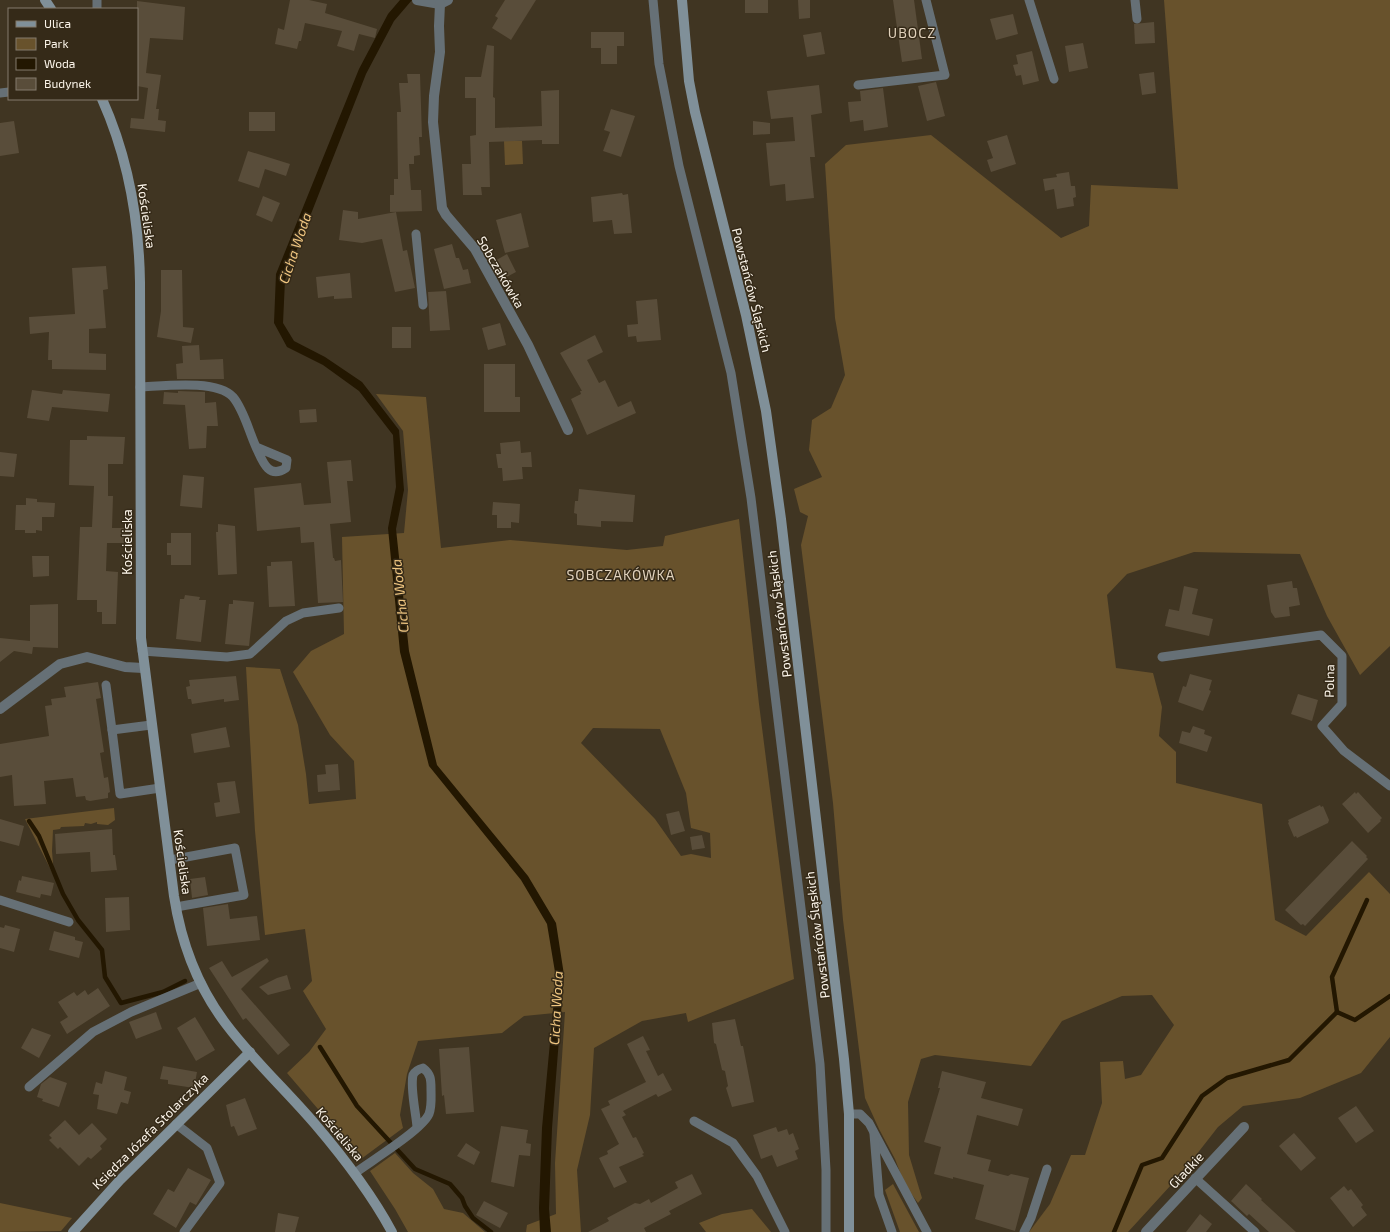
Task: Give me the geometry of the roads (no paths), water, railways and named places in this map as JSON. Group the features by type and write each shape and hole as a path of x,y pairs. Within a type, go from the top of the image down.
{"street":[{"name":"Sobczakówka","path":"417,0 444,2 439,26 440,52 434,96 433,122 442,208 479,256 528,345 568,430"},
{"name":"Powstańców Śląskich","path":"682,0 689,81 695,112 746,315 766,411 781,519 849,1114 849,1232"},
{"name":"Kościeliska","path":"102,100 122,154 135,215 140,267 140,612 143,668 176,907 185,944 201,983 226,1024 314,1123 355,1173 392,1232"},
{"path":"0,709 60,664 87,657 125,667 143,668"},
{"name":"Księdza Józefa Stolarczyka","path":"73,1232 97,1203 250,1052"},
{"name":"Gładkie","path":"1146,1232 1244,1126"}],"lane":[{"path":"652,0 659,64 679,166 731,373 751,498 820,1064 826,1170 826,1232"},
{"path":"858,85 945,75 926,0"},
{"path":"1029,0 1054,79"},
{"path":"1135,0 1137,19"},
{"path":"416,234 423,305"},
{"path":"140,387 191,385 216,388 225,391 232,397 241,411 247,429 256,447"},
{"path":"142,651 227,657 250,654 286,621 302,613 338,608"},
{"name":"Polna","path":"1162,657 1321,635 1342,656 1342,704 1322,726 1344,751 1390,786"},
{"path":"106,685 120,794 160,788"},
{"path":"112,730 151,724"},
{"path":"170,860 235,848 244,895 176,907"},
{"path":"0,900 69,922"},
{"path":"29,1087 93,1032 131,1012 201,983"},
{"path":"355,1173 417,1127 429,1115 431,1105 431,1079 428,1071 423,1068 414,1074 413,1079 417,1127"},
{"path":"849,1114 860,1114 869,1123 927,1232"},
{"path":"694,1121 734,1143 757,1176 785,1232"},
{"path":"176,1124 207,1148 220,1183 184,1232"},
{"path":"873,1131 879,1195 892,1232"},
{"path":"1024,1232 1031,1218 1047,1169"},
{"path":"1196,1178 1255,1232"}],"water":[{"name":"Cicha Woda","path":"400,0 412,0 394,21 366,74 285,280 283,323 294,341 325,357 362,382 399,430 404,490 396,529 409,651 437,765 528,876 556,923 564,975 552,1128 549,1209 551,1232 540,1232 539,1208 542,1128 556,978 547,924 521,880 429,766 400,652 388,528 396,487 393,435 359,391 323,365 287,347 274,323 276,274 359,69 388,14"}],"waterway":[{"path":"29,821 39,836 63,894 78,920 102,950 105,977 121,1003 163,992 185,981"},
{"path":"1337,1012 1332,977 1367,900"},
{"path":"1114,1232 1142,1165 1162,1158 1202,1096 1227,1078 1289,1060 1337,1012 1355,1020 1390,996"},
{"path":"320,1047 357,1106 415,1169 450,1184 462,1198 465,1206 473,1218 491,1232"}],"district":[{"name":"UBOCZ","path":"912,33"},
{"name":"SOBCZAKÓWKA","path":"621,575"}]}
